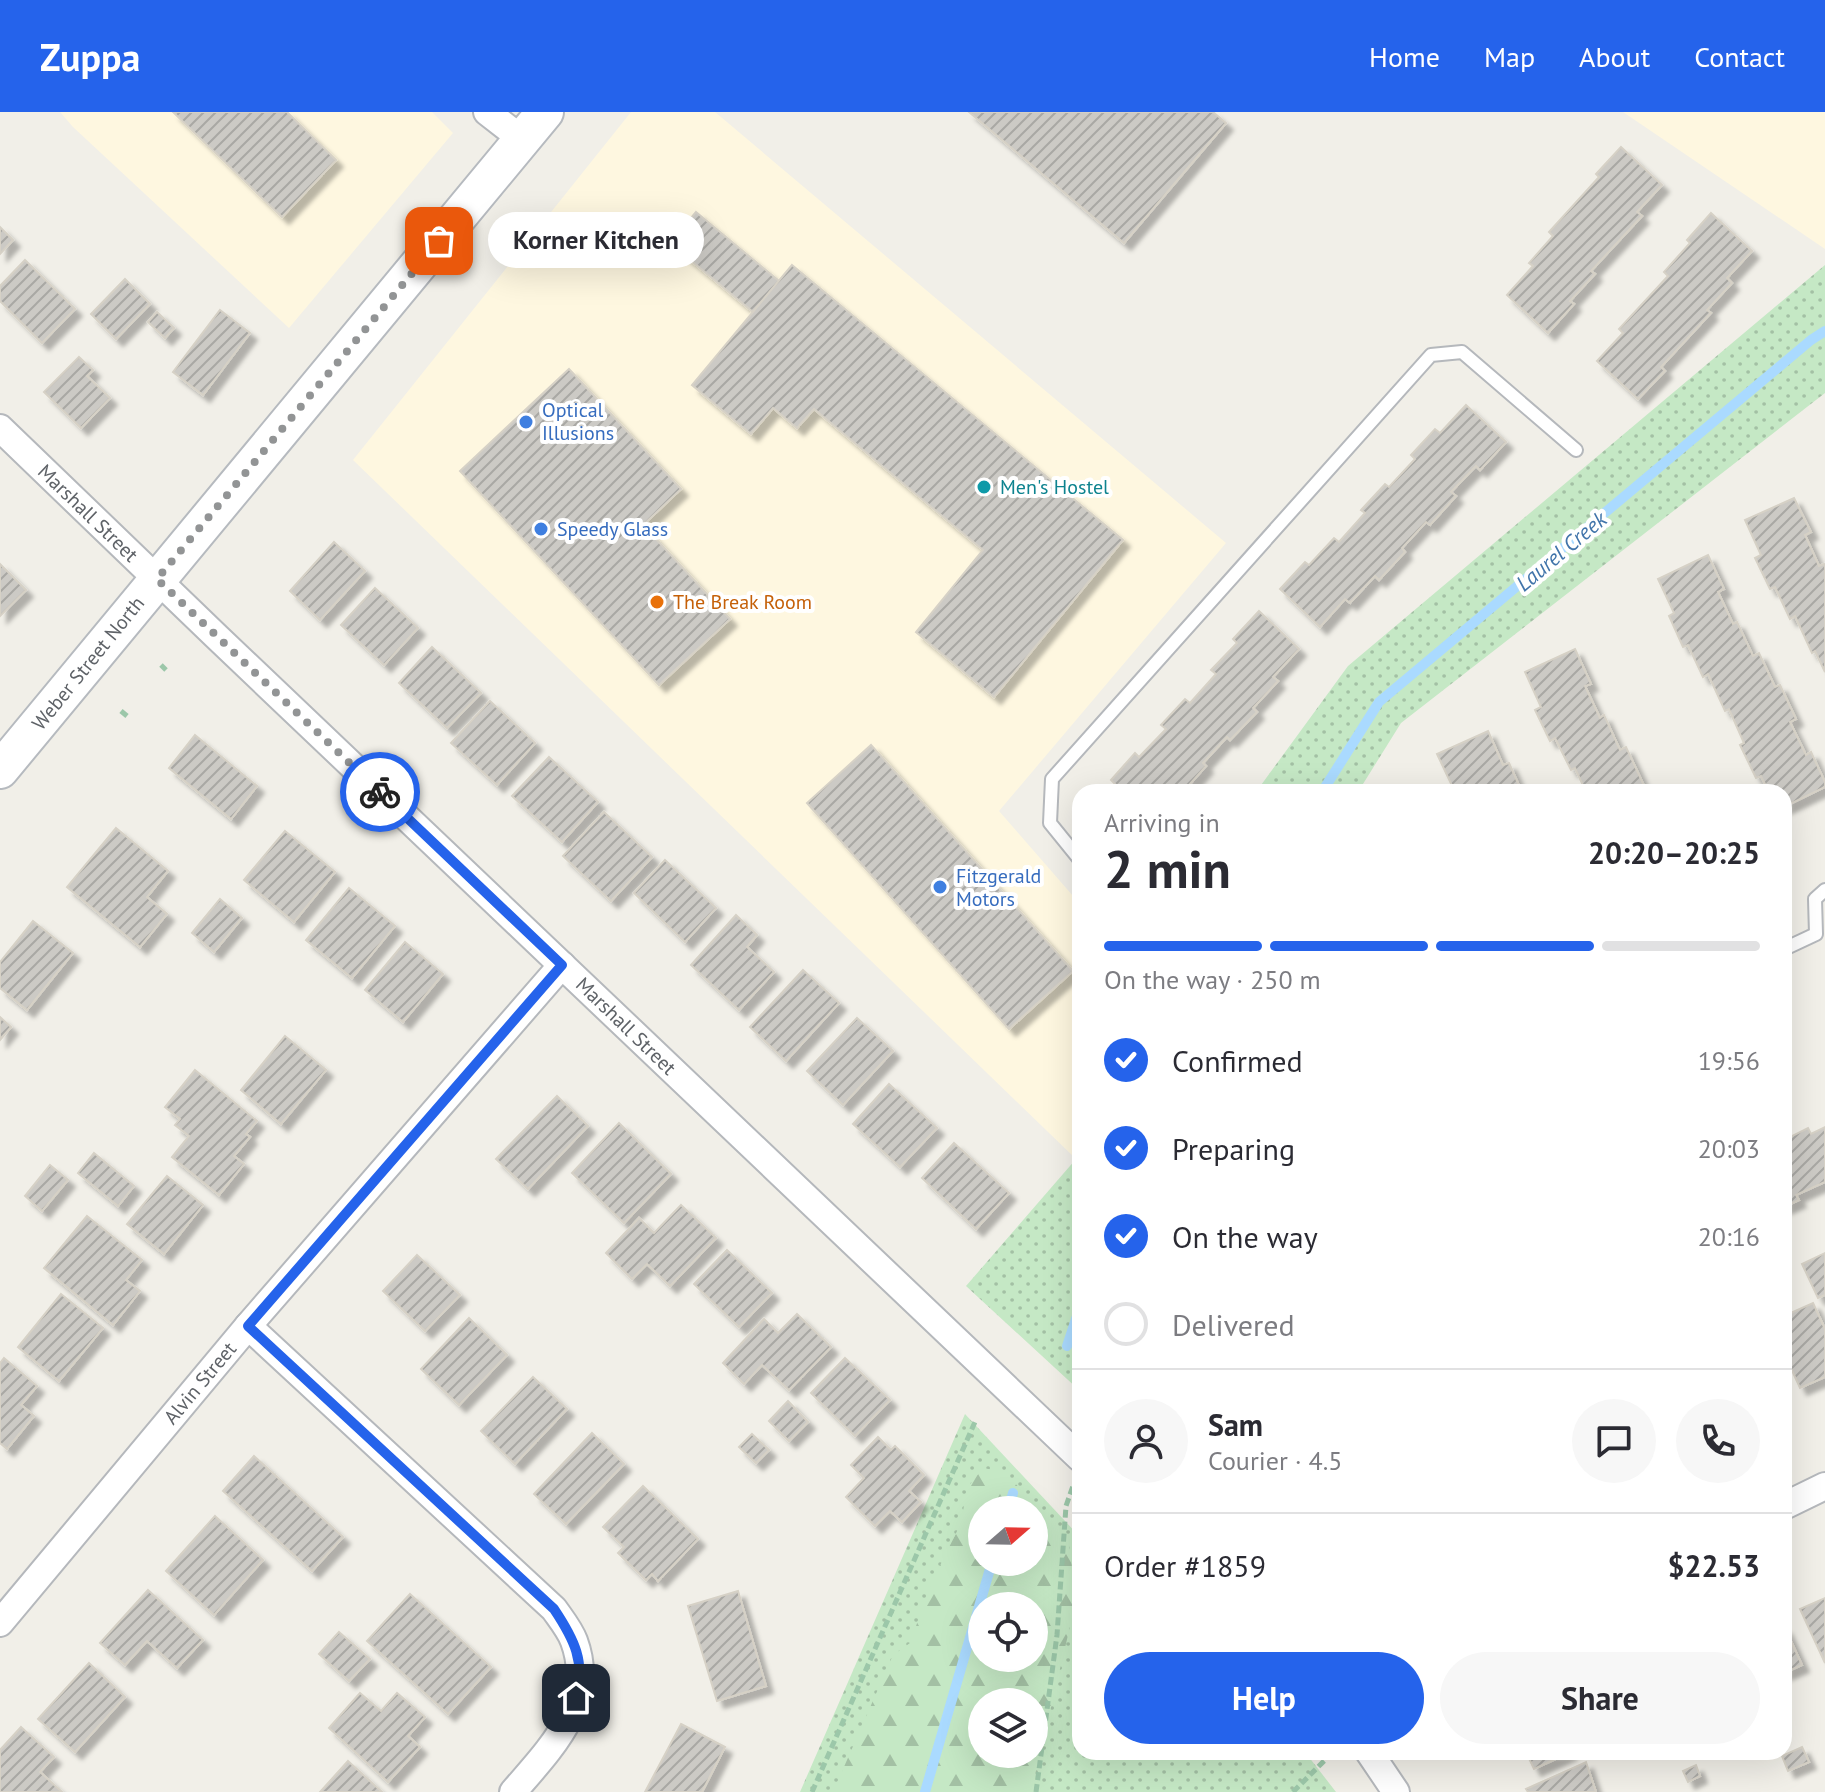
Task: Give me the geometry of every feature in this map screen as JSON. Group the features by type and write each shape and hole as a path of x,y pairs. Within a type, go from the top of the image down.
{"main road":[{"name":"Weber Street North","path":"0,770 545,112"}],"street":[{"path":"487,112 523,140"},
{"name":"Marshall Street","path":"0,428 562,965 1072,1463"},
{"name":"Alvin Street","path":"0,1623 248,1326 562,965"},
{"path":"248,1326 554,1609 574,1640 582,1679 571,1718 553,1746 513,1792"},
{"path":"1792,1502 1825,1486"},
{"path":"1374,1760 1396,1792"}],"lane":[{"path":"1072,850 1050,823 1052,779 1431,355 1462,352 1576,450"},
{"path":"1792,945 1816,934 1815,899 1825,890"}],"path":[{"path":"121,711 127,716"},
{"path":"812,1792 975,1422"},
{"path":"1036,1792 1057,1635 1066,1506 1072,1488"},
{"path":"1293,1792 1325,1760"}],"shaded area":[{"path":"60,112 432,112 453,133 289,328"},
{"path":"631,112 715,112 1226,543 999,811 1072,895 1072,1155 353,460"},
{"path":"1623,112 1825,112 1825,249"}],"green space":[{"path":"1825,265 1825,393 1401,723 1363,784 1262,784 1348,666"},
{"path":"1072,1164 1072,1384 966,1286"},
{"path":"965,1414 1042,1496 968,1496 968,1576 1048,1576 1048,1503 1072,1528 1072,1760 1311,1760 1336,1792 800,1792"},
{"path":"983,1468 1005,1472 1027,1496 968,1496 968,1576 1048,1576 1048,1520 1069,1543 1072,1618 1048,1720 1048,1688 968,1688 968,1768 1037,1768 1031,1792 833,1792 893,1655 910,1643 931,1584 961,1523 967,1488"}],"building":[{"path":"173,112 287,112 336,160 282,217"},
{"path":"969,112 1213,112 1226,123 1124,243"},
{"path":"1621,147 1662,185 1637,212 1642,216 1591,271 1595,274 1570,301 1574,304 1548,333 1507,295 1533,266 1529,263 1553,236 1549,232 1599,177 1596,174"},
{"path":"696,212 779,281 753,312 670,243"},
{"path":"1711,213 1752,251 1727,278 1732,283 1707,310 1711,313 1661,367 1665,371 1638,399 1597,361 1623,333 1619,329 1668,276 1664,272"},
{"path":"0,227 13,240 0,254"},
{"path":"25,260 75,309 42,343 0,301 0,286"},
{"name":"Men's Hostel","path":"792,265 1123,540 994,697 916,632 983,550 814,409 797,428 773,408 751,434 692,385"},
{"path":"125,279 150,304 116,339 91,314"},
{"path":"220,310 250,333 203,395 173,372"},
{"path":"157,312 174,328 165,338 148,322"},
{"path":"79,357 93,370 87,376 110,398 81,428 44,392"},
{"path":"569,369 681,489 643,525 730,619 659,685 460,471"},
{"path":"1466,405 1506,442 1480,470 1476,466 1451,492 1456,496 1430,525 1426,522 1402,548 1405,552 1379,580 1375,576 1350,603 1345,599 1320,627 1280,589 1305,562 1309,565 1334,538 1339,542 1365,513 1361,510 1385,484 1389,487 1415,459 1411,455 1435,429 1440,433"},
{"path":"1794,498 1811,532 1805,535 1819,566 1825,566 1825,672 1815,651 1812,653 1795,616 1790,619 1775,587 1770,589 1755,558 1761,555 1745,520"},
{"path":"334,542 365,571 320,620 290,591"},
{"path":"1708,555 1724,589 1718,592 1733,624 1737,622 1753,656 1759,653 1775,687 1780,685 1796,719 1790,722 1806,755 1811,752 1825,787 1792,803 1792,784 1765,784 1761,776 1756,778 1740,745 1744,743 1729,709 1725,711 1708,674 1703,677 1688,645 1683,647 1669,616 1674,613 1658,579"},
{"path":"0,564 26,590 0,616"},
{"path":"375,588 418,628 384,665 341,625"},
{"path":"1259,611 1299,649 1273,677 1278,681 1253,708 1257,712 1230,740 1227,737 1203,763 1206,766 1190,784 1115,784 1111,780 1135,753 1139,757 1166,729 1161,725 1185,699 1190,703 1216,674 1211,670 1237,643 1233,639"},
{"path":"432,647 481,693 447,728 399,683"},
{"path":"1575,649 1591,684 1585,686 1600,718 1604,715 1620,750 1626,747 1643,784 1582,784 1575,768 1571,770 1555,738 1550,741 1535,710 1541,707 1525,672"},
{"path":"490,701 535,743 497,785 451,743"},
{"path":"1488,731 1503,765 1509,763 1518,784 1451,784 1437,754"},
{"path":"195,735 257,786 231,819 169,768"},
{"name":"Fitzgerald Motors","path":"871,745 1072,972 1009,1029 807,803"},
{"path":"549,757 598,802 562,842 512,796"},
{"path":"604,812 652,857 611,901 563,856"},
{"path":"116,828 168,871 147,897 167,914 140,947 67,887"},
{"path":"285,831 335,872 294,922 244,880"},
{"path":"665,860 716,908 685,942 634,893"},
{"path":"349,888 395,926 352,978 306,940"},
{"path":"220,899 242,918 214,952 192,933"},
{"path":"736,915 757,935 747,947 774,972 739,1010 691,965"},
{"path":"33,921 73,953 27,1010 0,988 0,962"},
{"path":"405,942 443,974 403,1022 365,990"},
{"path":"803,970 839,1003 786,1061 750,1027"},
{"path":"0,1017 11,1027 0,1040"},
{"path":"857,1018 893,1051 843,1105 807,1071"},
{"path":"285,1036 326,1070 281,1124 241,1090"},
{"path":"195,1070 257,1121 246,1134 250,1137 234,1156 244,1164 219,1195 172,1157 189,1136 175,1125 180,1119 165,1107"},
{"path":"889,1084 937,1128 900,1167 853,1124"},
{"path":"557,1096 588,1126 528,1189 496,1159"},
{"path":"619,1123 671,1174 624,1223 572,1173"},
{"path":"1825,1127 1825,1182 1796,1195 1799,1200 1792,1203 1792,1136 1808,1128 1811,1134"},
{"path":"954,1143 1009,1193 976,1229 922,1178"},
{"path":"94,1153 134,1186 118,1206 78,1173"},
{"path":"50,1165 68,1180 42,1211 25,1196"},
{"path":"167,1176 203,1205 164,1254 127,1224"},
{"path":"681,1205 716,1238 670,1286 647,1264 632,1279 606,1253 639,1218 654,1233"},
{"path":"87,1216 142,1260 126,1280 140,1291 113,1325 44,1268"},
{"path":"727,1250 772,1293 739,1327 694,1284"},
{"path":"1825,1253 1825,1295 1818,1298 1802,1264"},
{"path":"417,1255 460,1295 425,1331 383,1291"},
{"path":"61,1294 103,1328 59,1381 18,1347"},
{"path":"1813,1303 1825,1329 1825,1377 1800,1388 1792,1370 1792,1312"},
{"path":"797,1314 831,1347 789,1390 762,1365 744,1384 723,1363 764,1319 778,1333"},
{"path":"469,1318 507,1355 459,1405 421,1369"},
{"path":"4,1358 37,1386 21,1405 34,1416 7,1449 0,1443 0,1363"},
{"path":"845,1358 890,1400 855,1436 811,1393"},
{"path":"533,1377 567,1409 515,1464 481,1431"},
{"path":"788,1401 808,1422 789,1441 769,1421"},
{"path":"592,1433 624,1464 566,1524 534,1494"},
{"path":"752,1434 769,1450 756,1463 739,1447"},
{"path":"878,1437 891,1450 895,1446 924,1475 909,1491 921,1502 902,1522 890,1511 875,1526 846,1497 864,1478 851,1465"},
{"path":"254,1456 343,1537 312,1571 223,1491"},
{"path":"643,1486 698,1539 658,1581 652,1574 646,1580 618,1553 624,1547 603,1527"},
{"path":"215,1516 263,1560 214,1615 166,1571"},
{"path":"148,1590 203,1640 177,1668 147,1641 125,1665 100,1643"},
{"path":"738,1591 766,1686 717,1701 688,1606"},
{"path":"410,1594 491,1667 448,1714 367,1641"},
{"path":"1825,1598 1825,1663 1800,1609"},
{"path":"339,1632 370,1659 349,1681 319,1654"},
{"path":"1792,1643 1802,1665 1792,1669"},
{"path":"89,1663 125,1697 75,1752 38,1719"},
{"path":"360,1693 381,1711 397,1693 425,1717 408,1736 420,1747 388,1782 329,1728"},
{"path":"681,1724 725,1747 702,1792 645,1792"},
{"path":"21,1727 54,1757 40,1772 62,1792 0,1792 0,1750"},
{"path":"1802,1747 1809,1762 1788,1771 1784,1760 1792,1760 1792,1752"},
{"path":"1530,1760 1554,1760 1534,1769"},
{"path":"348,1761 382,1792 320,1792"},
{"path":"1586,1762 1596,1792 1528,1792 1526,1789"},
{"path":"1696,1765 1700,1776 1688,1782 1683,1771"}],"waterway":[{"name":"Laurel Creek","path":"1327,784 1379,702 1825,331"},
{"name":"Laurel Creek","path":"1067,1346 1072,1331"},
{"name":"Laurel Creek","path":"925,1792 988,1576"}],"way so far":[{"path":"380,792 157,579 439,241"}],"place":[{"name":"Korner Kitchen","path":"439,241"},
{"name":"Optical Illusions","path":"526,422"},
{"name":"Men's Hostel","path":"984,487"},
{"name":"Speedy Glass","path":"541,529"},
{"name":"The Break Room","path":"657,602"},
{"name":"Fitzgerald Motors","path":"940,887"}],"route":[{"path":"380,792 562,965 248,1326 554,1609 574,1640 582,1679 576,1698"}]}
